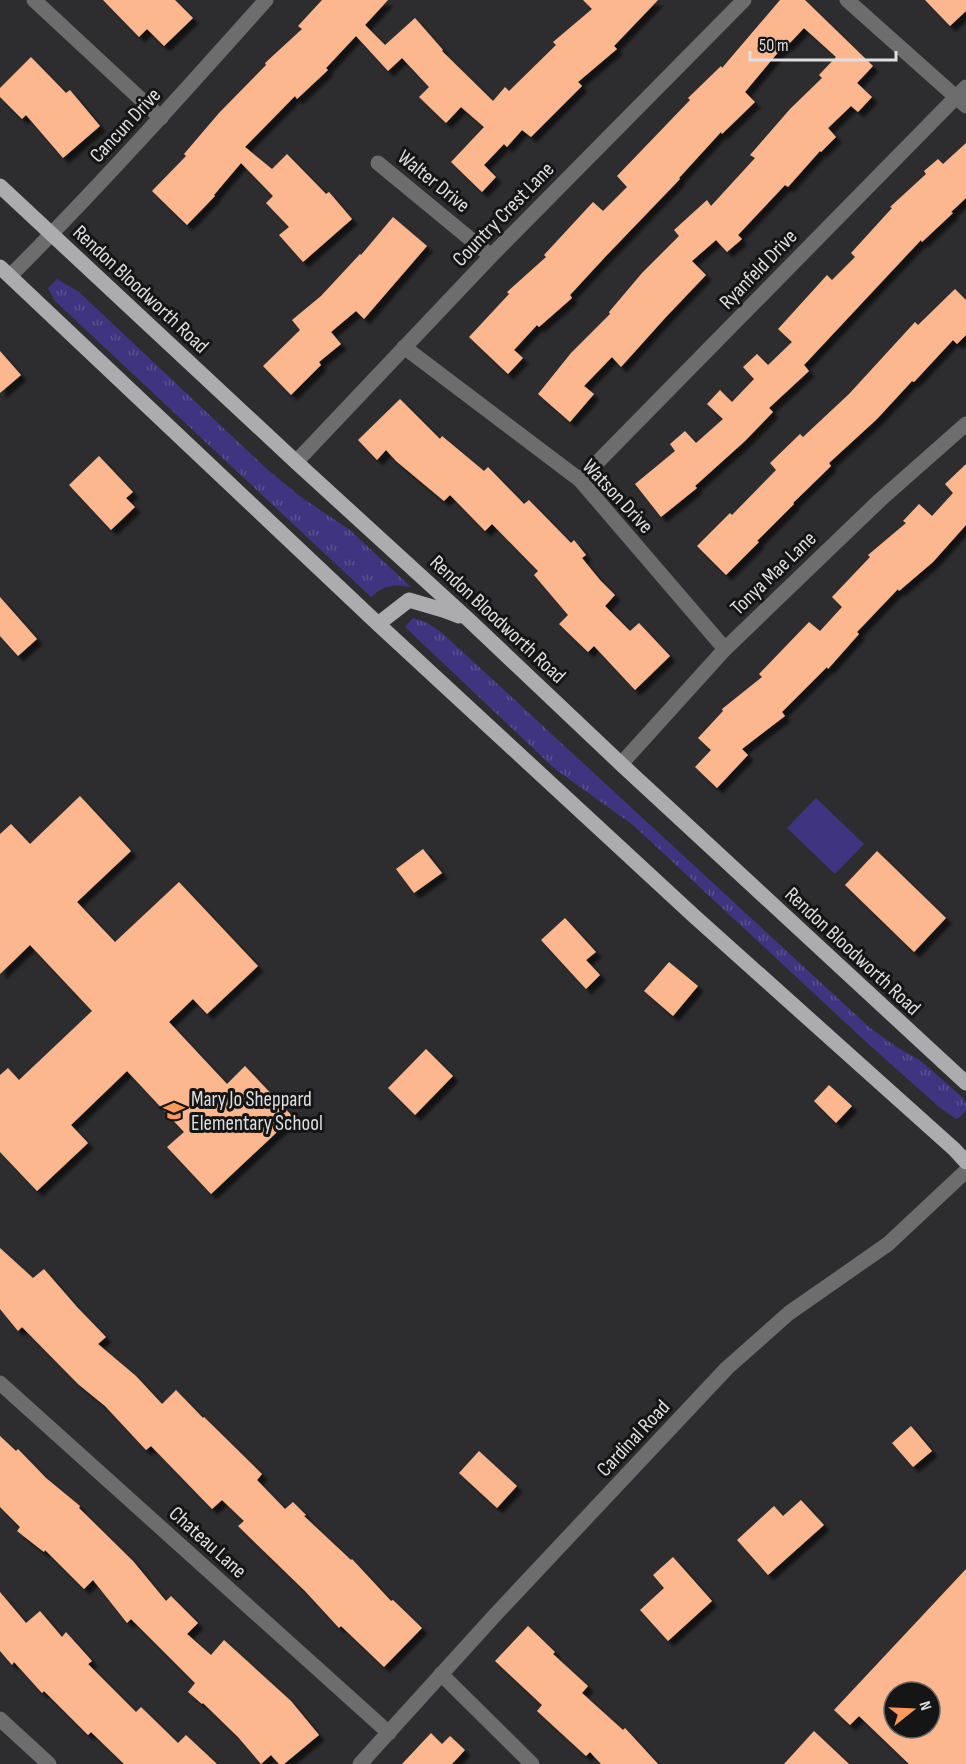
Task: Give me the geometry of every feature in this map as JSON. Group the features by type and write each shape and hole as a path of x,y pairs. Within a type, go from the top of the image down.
{"main road":[{"name":"Rendon Bloodworth Road","path":"0,186 966,1083"},
{"path":"5,271 378,624 694,916 966,1162"},
{"path":"378,624 408,600 470,621"}],"street":[{"path":"34,0 161,118"},
{"name":"Cancun Drive","path":"5,271 52,234 161,118 266,0"},
{"name":"Country Crest Lane","path":"296,462 491,256 744,0"},
{"path":"848,0 963,96"},
{"name":"Ryanfeld Drive","path":"580,480 963,96"},
{"name":"Walter Drive","path":"378,163 491,256"},
{"name":"Watson Drive","path":"404,347 580,480 725,650"},
{"name":"Tonya Mae Lane","path":"621,764 725,650 880,500 966,424"},
{"name":"Cardinal Road","path":"360,1764 727,1368 789,1314 888,1244 966,1171"},
{"name":"Chateau Lane","path":"0,1383 389,1733"},
{"path":"441,1674 532,1764"},
{"path":"0,1719 49,1764"}],"green space":[{"path":"57,279 79,292 268,470 301,497 350,530 411,587 390,586 371,597 55,301 48,288"},
{"path":"413,618 430,625 448,639 869,1027 921,1061 962,1097 966,1110 960,1117 956,1119 939,1107 633,825 555,769 405,627"},
{"path":"816,798 864,844 835,874 787,828"}],"building":[{"path":"103,0 175,0 193,18 164,46 147,29 139,37"},
{"path":"322,0 388,0 365,25 385,45 415,18 442,51 493,101 505,87 509,91 556,45 553,42 592,9 583,0 658,0 614,46 617,49 578,82 582,86 531,137 522,130 507,147 504,144 484,165 496,177 482,192 451,162 484,127 461,107 446,123 419,97 429,87 402,58 388,71 356,36 326,68 328,70 297,99 295,96 245,147 272,169 287,154 326,194 329,192 352,219 303,262 279,235 289,227 266,203 273,196 241,163 215,196 187,225 152,191 186,156 184,154 219,113 266,65 265,63 302,29 298,26"},
{"path":"780,0 805,0 873,66 857,83 872,97 858,112 851,106 828,128 836,137 820,151 788,187 785,185 738,235 742,239 727,252 716,240 692,261 706,275 621,367 612,357 584,386 594,394 570,422 538,394 571,353 610,314 609,312 642,273 679,236 674,230 707,200 711,206 755,158 750,155 790,109 822,78 819,75 836,57 804,28 787,46 785,44 745,92 755,102 722,134 721,132 680,179 570,295 572,298 539,327 537,325 514,350 523,358 508,374 469,337 509,294 507,292 546,257 544,255 593,202 603,211 627,187 617,176 690,100 688,98 721,66 722,68"},
{"path":"925,0 966,0 966,11 950,26"},
{"path":"31,57 66,93 70,90 100,126 63,158 26,115 22,119 0,97 0,88"},
{"path":"966,143 966,198 922,242 921,240 804,365 809,371 769,408 773,412 695,486 697,488 661,517 635,484 675,451 670,444 685,431 696,443 723,419 707,404 720,390 732,402 754,379 743,367 757,354 768,365 792,342 778,329 827,275 832,280 855,257 851,253 892,208 890,207 926,174 924,171 938,159 943,164"},
{"path":"393,217 427,246 364,319 356,311 331,332 341,344 319,362 321,365 291,395 263,366 300,330 292,320 321,296 361,255"},
{"path":"955,289 966,300 966,335 957,344 953,340 877,419 829,463 831,466 726,575 697,546 730,513 732,515 776,470 770,463 800,434 803,437 849,394 915,322 918,325"},
{"path":"0,351 21,375 0,393"},
{"path":"400,399 440,439 442,436 484,471 488,467 524,504 529,500 571,543 574,540 586,555 582,558 615,595 605,606 630,631 639,623 670,656 635,690 594,646 588,652 559,624 568,615 534,575 538,571 492,524 485,531 450,495 444,501 386,450 377,460 358,440"},
{"path":"99,456 133,492 126,498 135,507 111,530 69,485"},
{"path":"966,464 966,525 933,562 899,591 898,589 857,632 859,634 828,669 827,667 782,712 785,716 742,749 748,755 717,788 695,767 711,750 698,738 723,711 722,709 762,677 759,674 809,622 820,631 842,607 832,597 870,557 868,555 906,523 903,521 919,504 932,516 953,493 945,484"},
{"path":"0,597 37,639 18,656 0,636"},
{"path":"80,796 131,851 77,902 115,942 179,882 258,966 207,1014 193,999 169,1022 227,1084 245,1066 293,1117 211,1194 167,1147 184,1132 127,1071 71,1125 88,1143 37,1191 0,1152 0,1075 8,1068 19,1080 92,1011 30,945 0,974 0,834 11,824 30,844"},
{"path":"423,849 442,873 414,893 396,869"},
{"path":"877,851 946,918 914,952 845,885"},
{"path":"565,918 596,952 586,960 600,975 586,989 541,940"},
{"path":"669,962 698,986 673,1016 644,991"},
{"path":"426,1049 453,1076 415,1115 388,1088"},
{"path":"829,1085 852,1106 836,1123 814,1101"},
{"path":"0,1248 33,1278 44,1269 106,1337 98,1344 136,1376 162,1404 176,1390 262,1474 257,1480 285,1509 293,1502 306,1515 304,1516 352,1559 391,1601 393,1600 422,1628 384,1667 341,1626 339,1628 305,1591 238,1526 244,1521 222,1500 212,1509 151,1446 146,1450 105,1406 78,1384 22,1327 18,1331 0,1309"},
{"path":"911,1426 932,1451 913,1467 892,1443"},
{"path":"0,1436 16,1451 18,1449 46,1478 80,1506 79,1508 133,1561 166,1601 171,1596 198,1623 187,1634 211,1655 224,1640 291,1701 319,1735 284,1764 279,1764 271,1755 261,1764 238,1737 203,1703 188,1692 195,1683 131,1619 127,1623 93,1580 84,1589 45,1550 44,1552 17,1531 20,1527 0,1507"},
{"path":"479,1451 517,1486 497,1508 459,1473"},
{"path":"801,1500 824,1525 768,1575 737,1540 774,1506 783,1516"},
{"path":"673,1557 712,1601 668,1641 640,1610 664,1588 653,1575"},
{"path":"966,1569 966,1764 909,1764 884,1740 942,1740 942,1680 882,1680 882,1738 859,1716 850,1725 834,1710"},
{"path":"0,1592 26,1623 40,1611 62,1637 66,1632 92,1661 88,1664 136,1712 141,1707 178,1743 186,1735 217,1764 124,1764 91,1732 88,1735 44,1691 42,1693 14,1662 12,1665 0,1651"},
{"path":"528,1626 555,1652 553,1654 588,1686 582,1693 623,1730 625,1728 658,1764 601,1764 590,1752 586,1756 537,1711 542,1705 495,1661"},
{"path":"814,1731 849,1764 784,1764"},
{"path":"431,1733 442,1744 450,1736 465,1750 452,1764 402,1764"}],"place":[{"name":"Mary Jo Sheppard Elementary School","path":"174,1111"}]}
